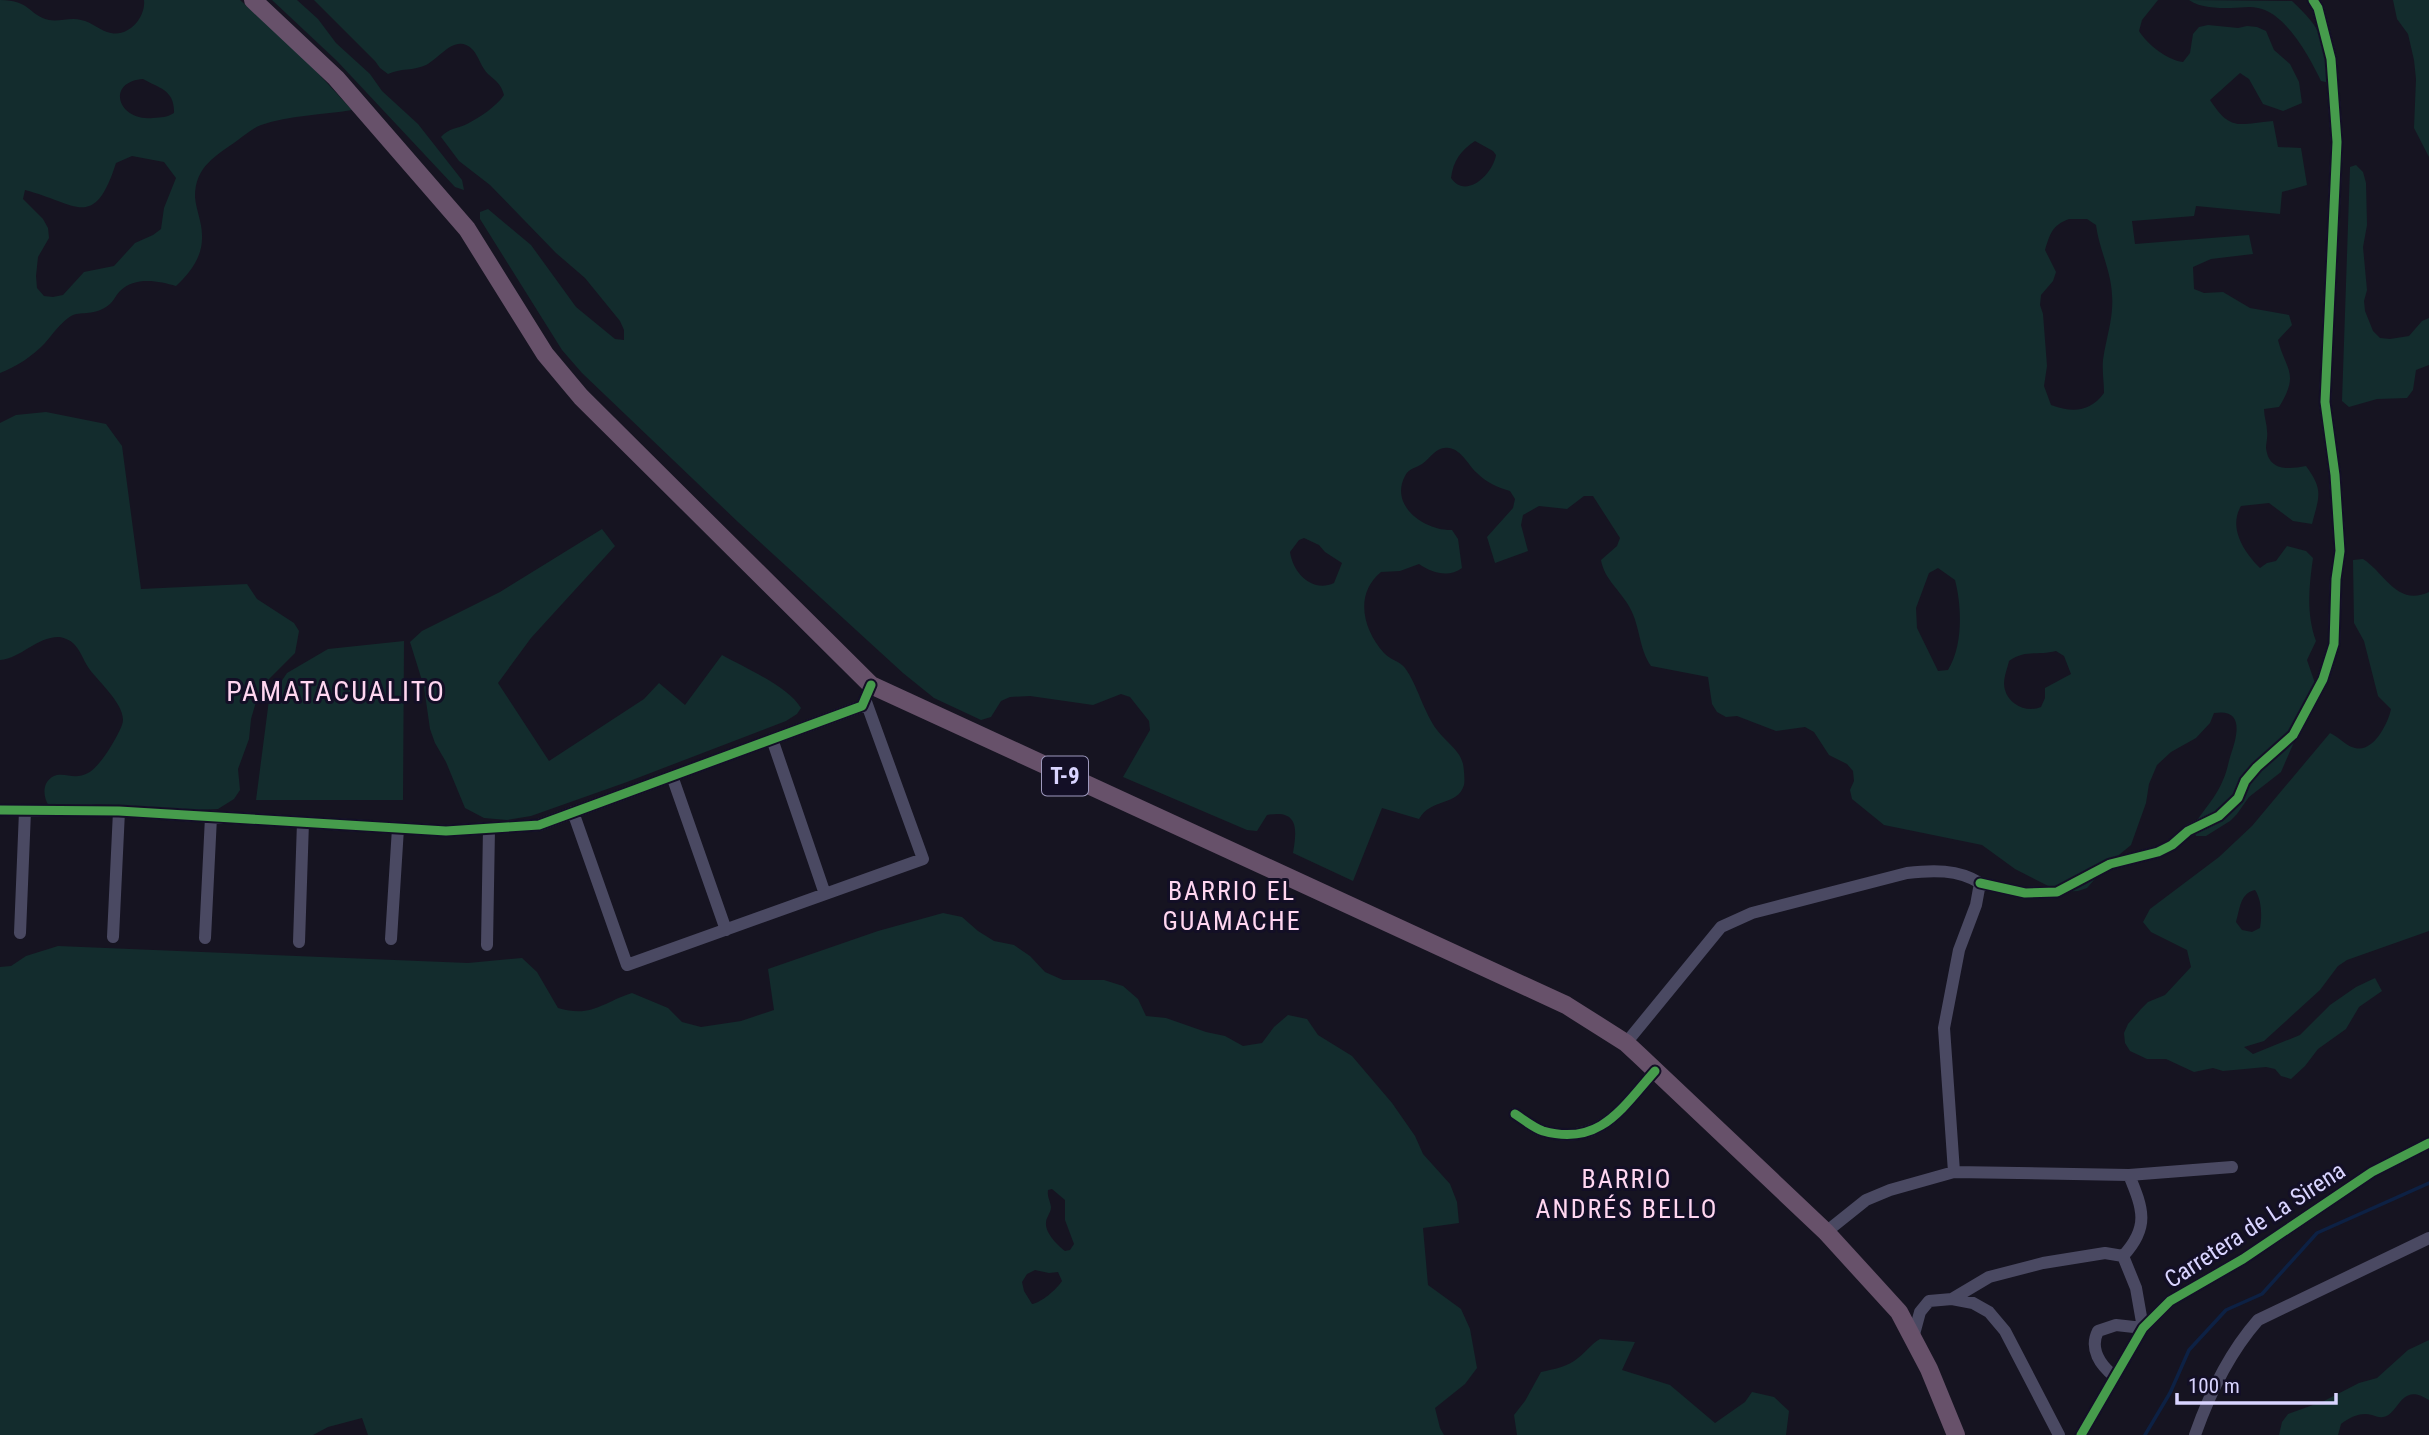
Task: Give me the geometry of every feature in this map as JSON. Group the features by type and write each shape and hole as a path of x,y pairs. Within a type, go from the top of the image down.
{"highway":[{"name":"T-9","path":"253,0 335,78 467,229 545,354 581,397 868,692 1566,1005 1626,1044 1826,1232 1899,1312 1929,1369 1956,1435"}],"street":[{"path":"1626,1044 1721,927 1752,913 1907,873 1931,870 1967,875 1980,883 2025,893 2057,892 2110,864 2158,852 2189,831 2219,816 2238,798 2245,781 2257,767 2293,735 2323,679 2334,643 2336,579 2340,551 2335,475 2325,402 2337,142 2331,59 2319,8 2313,0"},
{"path":"0,810 120,811 446,831 539,825 862,706 868,692"},
{"path":"573,812 627,965 923,859 868,692"},
{"path":"772,739 825,894"},
{"path":"672,776 726,930"},
{"path":"20,933 25,811"},
{"path":"113,937 120,811"},
{"path":"205,938 211,817"},
{"path":"299,942 303,822"},
{"path":"391,939 398,828"},
{"path":"487,944 489,828"},
{"path":"1954,1172 1944,1028 1959,950 1976,905 1980,883"},
{"path":"1515,1115 1542,1131 1572,1135 1596,1130 1611,1119 1655,1071"},
{"name":"Carretera de La Sirena","path":"2081,1435 2143,1328 2170,1301 2243,1259 2372,1172 2429,1143"},
{"path":"1826,1232 1866,1200 1890,1190 1954,1172 2129,1175 2232,1167"},
{"path":"2123,1256 2136,1242 2142,1224 2141,1204 2129,1175"},
{"path":"2195,1435 2222,1376 2244,1336 2258,1320 2429,1238"},
{"path":"1952,1299 1989,1277 2043,1263 2105,1253 2123,1256"},
{"path":"2115,1377 2105,1369 2096,1355 2093,1340 2098,1331 2116,1325 2143,1328 2136,1288 2123,1256"},
{"path":"1913,1338 1920,1312 1929,1301 1952,1299 1973,1303 1989,1312 2004,1331 2059,1435"}],"green space":[{"path":"0,0 18,2 49,20 77,19 107,32 118,33 130,29 139,19 144,0 240,0 303,57 352,110 294,117 261,125 222,151 208,163 199,177 195,197 202,243 195,263 176,286 147,281 126,286 106,307 96,312 71,316 35,352 0,373","holes":["143,79 169,95 174,105 174,113 164,117 141,118 124,108 120,94 124,87","132,156 164,162 176,178 164,208 161,229 135,243 114,266 84,272 63,295 44,296 37,288 36,276 38,257 49,238 48,228 23,199 25,190 70,205 91,205 100,198 108,185 116,163"]},
{"path":"272,0 297,0 318,19 336,43 418,124 462,180 464,190 455,187 337,61"},
{"path":"314,0 2158,0 2142,20 2139,31 2158,51 2183,62 2190,53 2193,34 2199,27 2257,27 2266,31 2274,50 2290,64 2299,82 2302,103 2283,111 2263,104 2249,79 2240,73 2210,100 2224,117 2236,124 2273,121 2278,147 2301,148 2307,185 2282,192 2280,214 2196,206 2194,216 2132,221 2135,244 2249,235 2253,254 2211,259 2193,267 2194,289 2204,293 2223,292 2250,308 2289,315 2292,325 2278,340 2289,372 2289,387 2279,407 2264,409 2266,448 2275,465 2287,468 2306,466 2318,488 2317,507 2312,524 2293,521 2269,503 2241,506 2236,523 2248,555 2260,568 2276,561 2287,546 2306,551 2313,558 2310,610 2316,641 2307,660 2317,689 2281,772 2249,797 2230,821 2206,836 2196,836 2193,826 2226,774 2235,739 2235,719 2224,713 2214,713 2210,723 2196,738 2171,752 2157,765 2131,845 2108,864 2087,888 2060,892 2015,869 1982,845 1884,825 1852,799 1850,790 1854,781 1853,771 1847,764 1829,755 1814,732 1805,727 1776,731 1737,716 1726,717 1717,712 1712,704 1708,677 1651,666 1630,608 1603,567 1601,560 1617,546 1620,538 1593,496 1584,496 1567,509 1539,506 1523,515 1521,525 1528,551 1495,563 1487,537 1513,508 1515,499 1510,491 1481,476 1454,449 1445,448 1437,450 1407,473 1401,487 1402,497 1412,515 1421,521 1452,530 1458,539 1462,568 1452,573 1441,573 1419,564 1400,571 1381,572 1367,591 1364,612 1377,644 1386,655 1405,668 1432,723 1459,754 1464,785 1456,796 1430,808 1419,819 1382,808 1353,881 1293,853 1294,823 1285,815 1267,815 1257,831 1247,830 1123,777 1150,730 1149,721 1130,697 1121,694 1093,705 1030,696 1010,697 1001,701 991,717 981,720 934,698 903,673 738,522 582,373 562,350 480,219 480,212 488,209 531,245 576,307 615,339 624,340 624,330 620,321 585,278 556,253 490,185 459,161 441,137 482,115 504,95 500,85 486,71 473,50 467,45 454,45 426,65 388,74","holes":["1475,141 1496,155 1490,170 1478,182 1464,186 1451,178 1456,161","2069,219 2087,219 2096,225 2112,295 2111,319 2103,360 2104,393 2093,404 2074,410 2051,405 2044,386 2047,366 2041,295 2053,281 2056,272 2045,250 2052,231","1304,538 1319,545 1342,563 1334,583 1318,585 1299,574 1290,552 1299,540","1938,568 1955,580 1960,626 1956,650 1948,670 1938,671 1917,628 1916,608 1929,573","2056,651 2064,656 2071,674 2045,688 2041,707 2030,709 2014,704 2004,687 2009,661 2021,655"]},
{"path":"2189,0 2292,1 2317,29 2327,57 2330,83 2321,81 2296,38 2278,18 2268,12 2252,7 2209,7"},
{"path":"2393,0 2429,0 2429,157 2414,128 2414,60 2408,34 2397,19"},
{"path":"2356,165 2363,172 2366,183 2367,225 2363,247 2367,290 2365,311 2373,331 2380,338 2409,336 2422,321 2429,318 2429,365 2416,370 2413,390 2407,398 2377,399 2349,407 2342,401 2350,167"},
{"path":"46,412 106,424 122,446 141,589 247,584 257,599 294,623 299,631 295,653 260,688 251,719 249,739 238,769 240,790 234,799 218,809 96,804 76,808 49,806 47,802 44,793 48,780 57,775 79,776 93,770 112,744 123,718 117,702 88,667 76,646 67,639 60,637 44,640 0,660 0,423 16,415"},
{"path":"602,529 615,546 531,638 498,683 549,761 644,699 659,683 685,705 722,655 776,685 801,708 786,721 531,816 507,820 484,818 465,808 435,743 430,729 424,687 410,642 422,631 500,592"},
{"path":"2363,559 2400,592 2418,595 2429,592 2429,931 2347,960 2338,966 2320,990 2264,1041 2244,1047 2253,1054 2300,1035 2330,1005 2375,978 2382,991 2359,1007 2346,1029 2318,1049 2291,1079 2266,1067 2223,1071 2213,1068 2194,1072 2166,1059 2147,1059 2130,1051 2125,1043 2124,1033 2128,1024 2148,1002 2165,995 2191,967 2187,950 2151,932 2143,922 2150,909 2219,857 2252,826 2330,733 2352,747 2362,748 2374,742 2387,722 2391,709 2378,696 2364,641 2354,623 2353,560","holes":["2255,890 2261,919 2260,928 2252,932 2242,930 2236,922 2241,902 2246,894"]},
{"path":"404,641 403,800 256,800 269,700 287,673 328,649"},
{"path":"943,913 962,917 994,941 1014,945 1030,956 1045,972 1063,980 1104,980 1123,986 1138,999 1146,1016 1166,1018 1225,1036 1243,1046 1262,1043 1288,1015 1307,1019 1318,1035 1352,1056 1392,1103 1415,1136 1423,1154 1450,1184 1457,1202 1459,1223 1423,1228 1428,1285 1461,1309 1470,1329 1477,1368 1465,1384 1435,1408 1444,1435 368,1435 362,1418 328,1427 313,1435 0,1435 0,967 11,966 26,956 58,946 468,963 522,958 537,972 558,1008 570,1011 588,1010 632,993 668,1008 682,1022 701,1027 741,1021 774,1010 768,969 878,931","holes":["1052,1189 1065,1200 1065,1220 1074,1244 1070,1250 1065,1251 1059,1246 1046,1227 1051,1207 1048,1190","1035,1270 1058,1272 1062,1281 1048,1295 1032,1304 1022,1282 1027,1274"]},
{"path":"1600,1339 1635,1342 1622,1370 1670,1385 1715,1423 1745,1402 1752,1392 1774,1397 1789,1411 1786,1435 1517,1435 1514,1415 1541,1372 1570,1364"},
{"path":"2429,1340 2429,1400 2419,1395 2406,1396 2389,1415 2379,1417 2364,1414 2348,1419 2341,1424 2338,1435 2279,1435 2282,1422 2288,1414 2324,1401 2359,1383 2377,1378 2408,1350"}],"waterway":[{"path":"2145,1435 2170,1393 2189,1350 2226,1310 2262,1294 2317,1233 2429,1183"}],"cycle path":[{"path":"1980,883 2025,893 2057,892 2110,864 2158,852 2172,845 2188,831 2219,816 2238,798 2245,781 2257,767 2293,735 2323,679 2334,644 2336,579 2340,551 2335,475 2325,402 2337,142 2331,59 2318,8 2313,0"},
{"path":"0,810 119,811 446,831 539,825 862,706 871,685"},
{"path":"1515,1114 1543,1131 1563,1135 1580,1134 1608,1121 1655,1071"},
{"path":"2081,1435 2143,1328 2170,1301 2243,1259 2372,1172 2429,1143"}],"district":[{"name":"PAMATACUALITO","path":"336,691"},
{"name":"BARRIO EL GUAMACHE","path":"1232,906"},
{"name":"BARRIO ANDRÉS BELLO","path":"1627,1194"}]}
